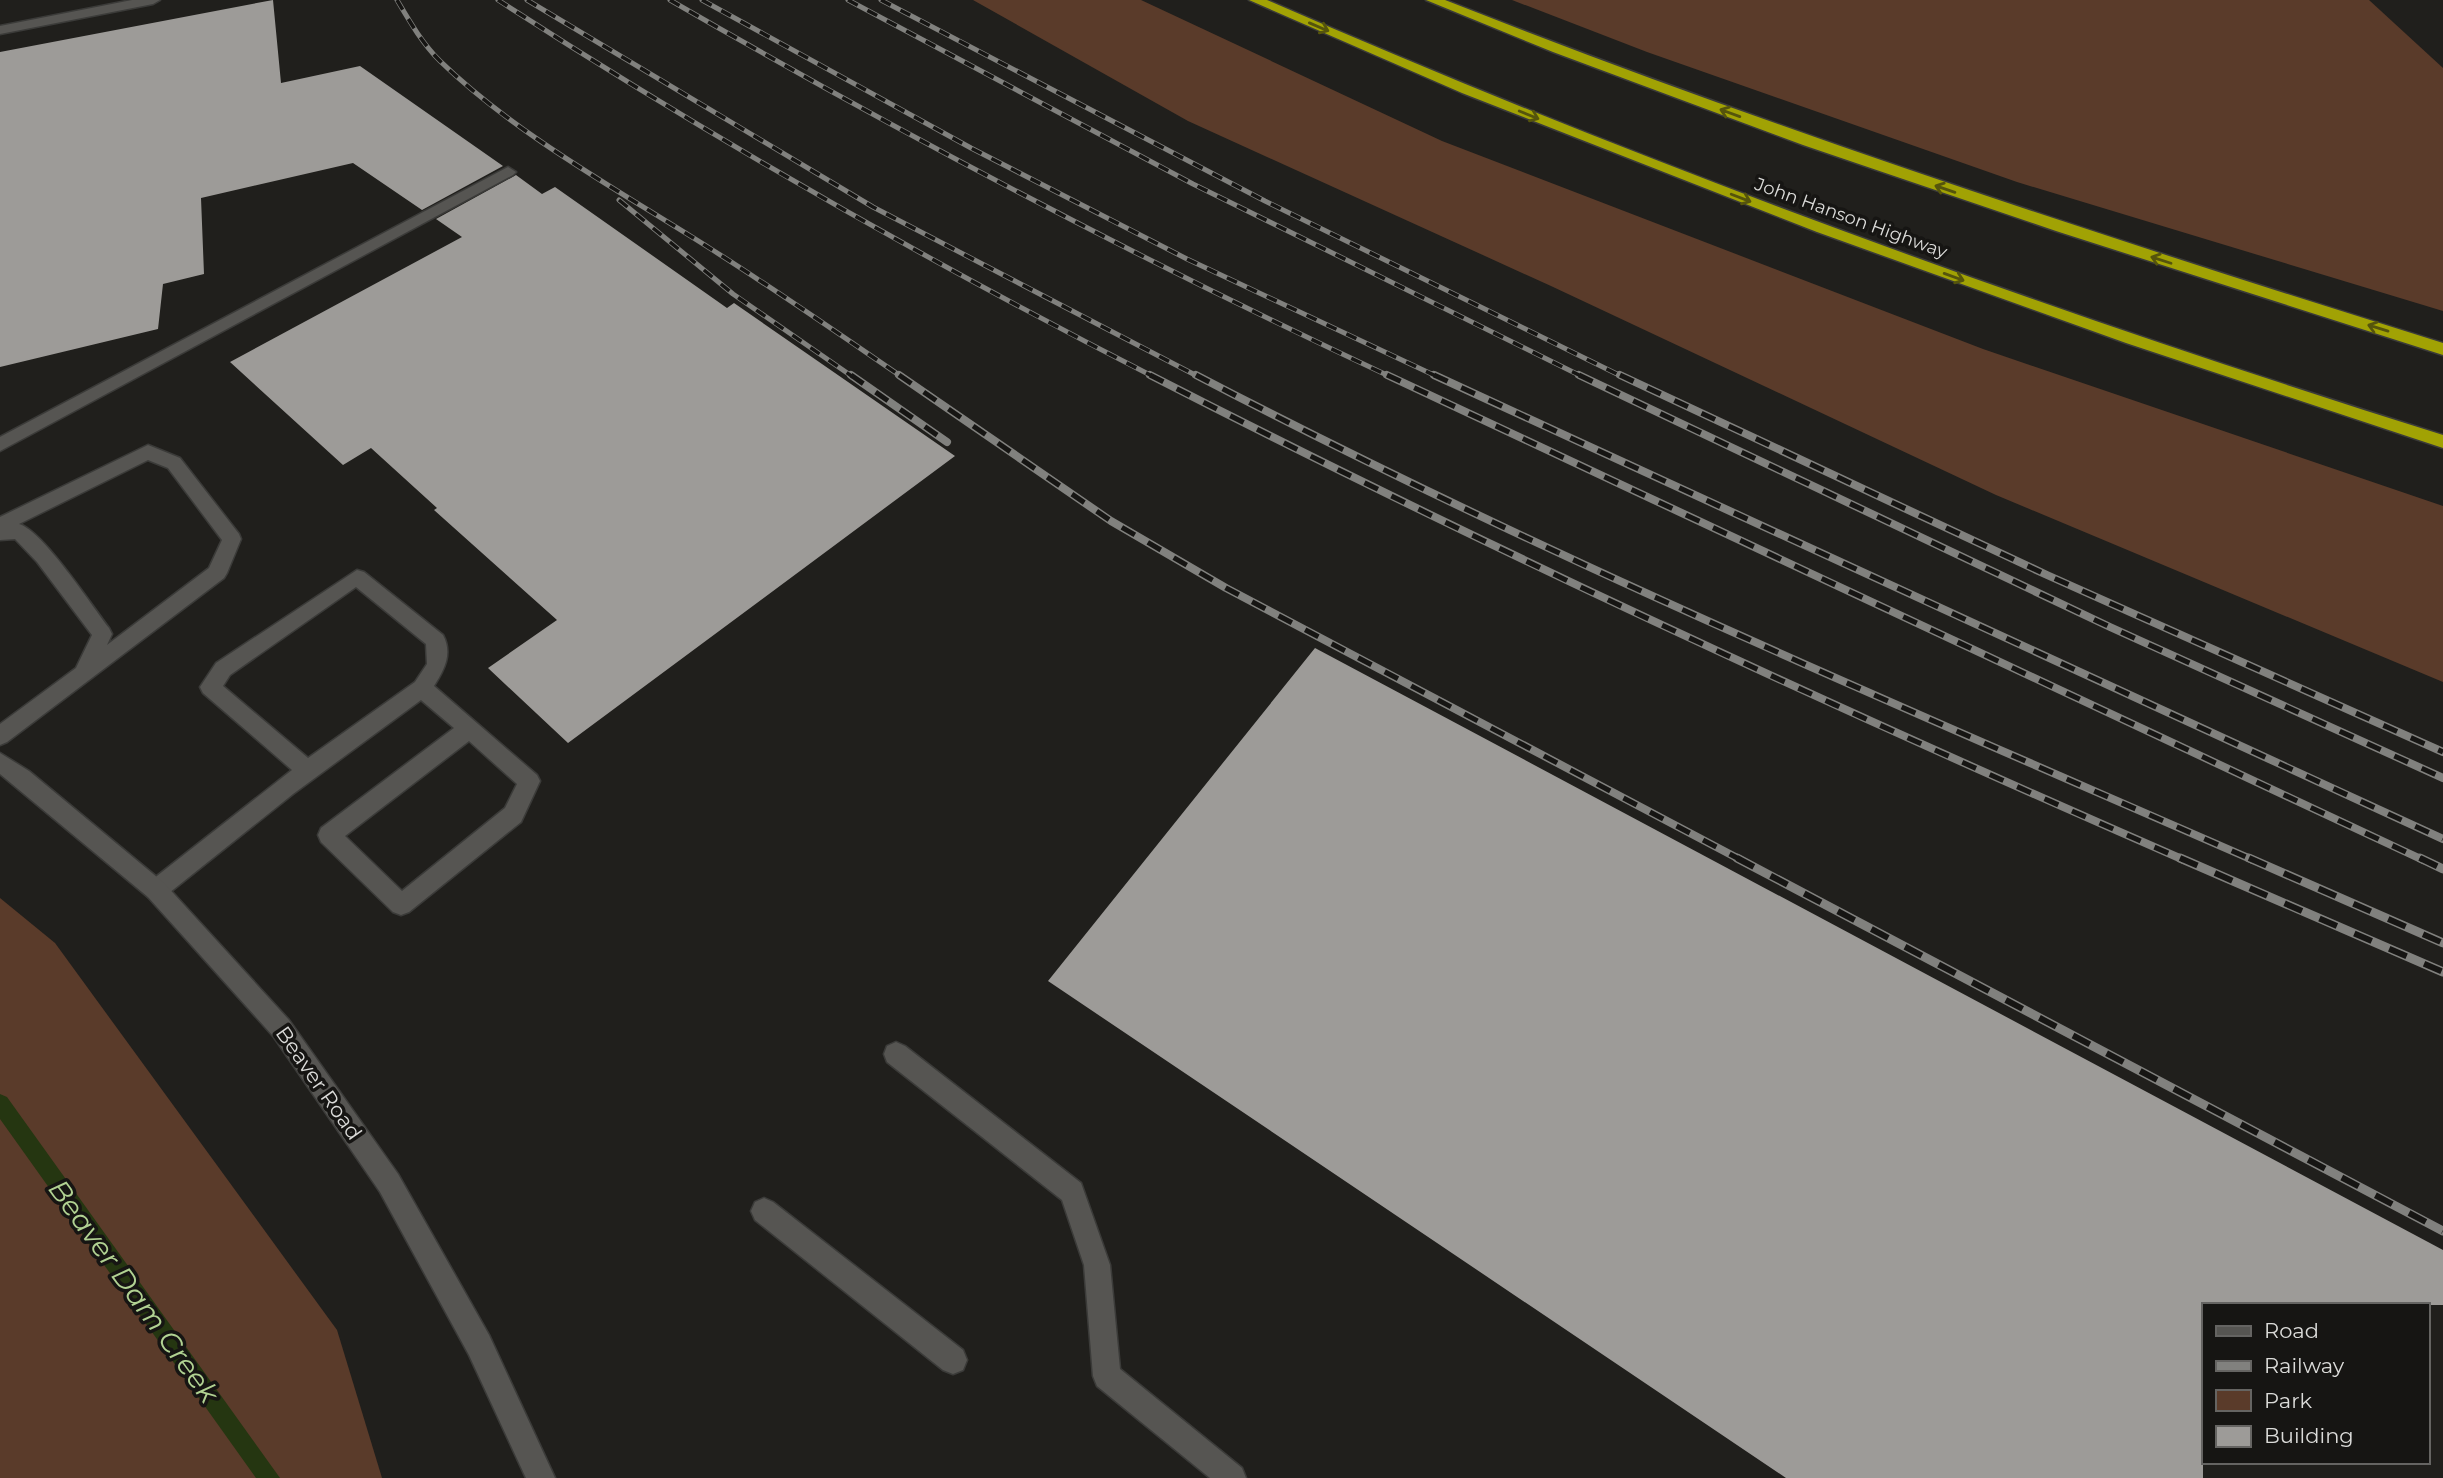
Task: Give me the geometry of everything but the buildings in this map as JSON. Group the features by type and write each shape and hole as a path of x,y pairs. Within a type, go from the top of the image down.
{"highway":[{"name":"John Hanson Highway","path":"1256,0 1495,102 1758,204 2050,312 2443,442"},
{"path":"1433,0 1611,70 1992,205 2443,349"}],"street":[{"path":"0,30 153,0"},
{"path":"0,445 508,172"},
{"path":"0,525 148,453 174,463 232,539 217,573 0,736"},
{"path":"0,533 19,531 44,557 102,634 83,674"},
{"path":"156,890 308,771 422,688 437,665 436,641 357,577 223,669 210,687 308,771"},
{"path":"422,688 529,781 513,815 401,905 329,835 469,729"},
{"name":"Beaver Road","path":"0,762 21,776 156,890 281,1028 389,1183 479,1345 541,1478"},
{"path":"896,1054 1072,1192 1097,1265 1107,1376 1232,1478"},
{"path":"764,1211 953,1360"}],"green space":[{"path":"973,0 1141,0 1442,141 1983,349 2443,506 2443,682 1996,495 1551,286 1188,121"},
{"path":"1512,0 2369,0 2443,68 2443,311 2017,182 1647,52"},
{"path":"0,898 55,943 337,1330 382,1478 0,1478"}],"waterway":[{"name":"Beaver Dam Creek","path":"0,1103 269,1478"}],"railway":[{"path":"397,0 440,61 502,113 571,161 759,280 902,377"},
{"path":"498,0 658,101 821,197 986,289 1154,377"},
{"path":"527,0 873,207 1199,377"},
{"path":"670,0 758,51 1026,196 1208,289 1391,377"},
{"path":"702,0 971,148 1187,259 1438,377"},
{"path":"848,0 1193,184 1583,377"},
{"path":"881,0 1265,201 1623,377"},
{"path":"619,200 733,294 853,377"},
{"path":"851,375 947,442"},
{"path":"899,375 1111,521 1226,588 1741,860"},
{"path":"1150,375 1277,440 1663,626 2184,860"},
{"path":"1196,375 1325,441 1588,566 1853,686 2253,860"},
{"path":"1387,375 2423,860"},
{"path":"1434,375 2443,839"},
{"path":"1579,375 2110,627 2443,778"},
{"path":"1620,375 2047,575 2443,752"},
{"path":"1737,858 2443,1231"},
{"path":"2180,858 2443,972"},
{"path":"2249,858 2443,943"},
{"path":"2420,858 2443,869"}]}
